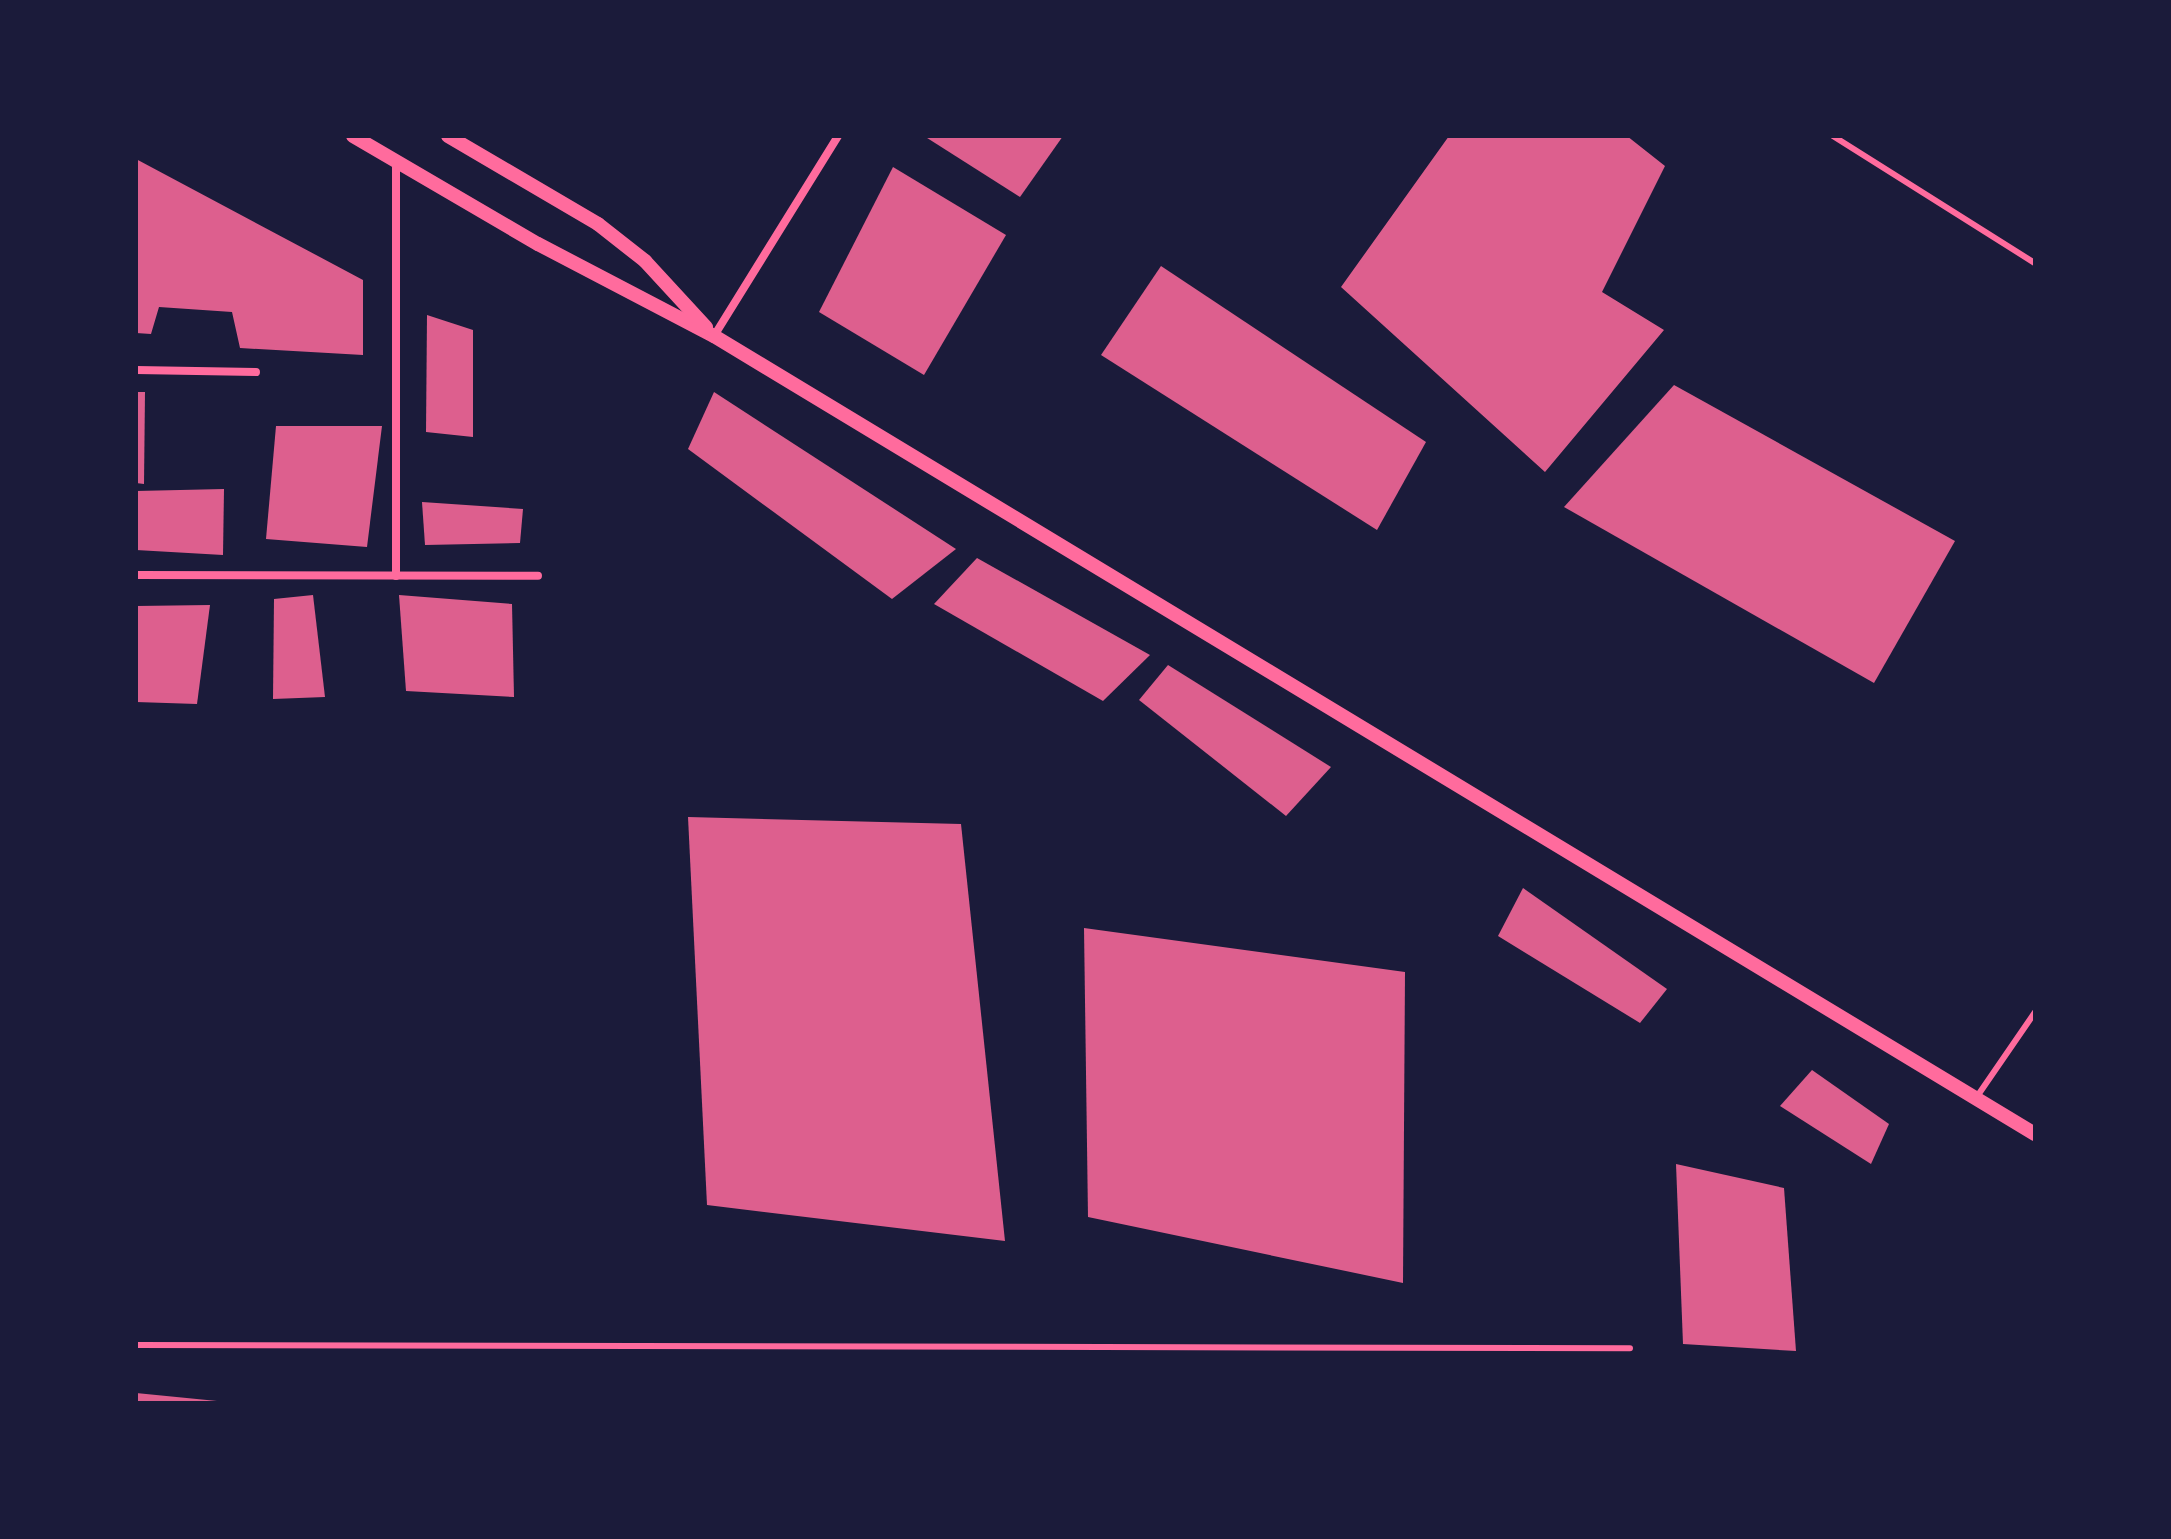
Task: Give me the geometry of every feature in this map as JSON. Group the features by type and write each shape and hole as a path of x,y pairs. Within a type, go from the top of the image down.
{"street":[{"path":"353,136 538,244 714,336 2035,1134"},
{"path":"448,136 598,224 645,261 714,336"},
{"path":"714,336 838,136"},
{"path":"396,161 396,576"},
{"path":"136,370 256,372"},
{"path":"136,575 538,576"}],"lane":[{"path":"1836,137 2035,263"},
{"path":"1976,1098 2035,1012"},
{"path":"136,1345 1630,1348"}],"building":[{"path":"924,136 1063,136 1020,197"},
{"path":"1449,136 1627,136 1665,166 1602,292 1664,330 1545,472 1341,287"},
{"path":"136,159 363,280 363,355 240,348 232,312 159,307 151,334 136,333"},
{"path":"893,167 1006,235 924,375 819,312"},
{"path":"1161,266 1426,442 1377,530 1101,355"},
{"path":"427,315 473,330 473,437 426,432"},
{"path":"1674,385 1955,541 1874,683 1564,507"},
{"path":"136,392 145,392 144,484 136,483"},
{"path":"714,392 956,549 892,599 688,449"},
{"path":"276,426 382,426 367,547 266,539"},
{"path":"224,489 223,555 136,550 136,491"},
{"path":"422,502 523,509 520,543 425,545"},
{"path":"977,558 1150,655 1103,701 934,604"},
{"path":"313,595 325,697 273,699 274,599"},
{"path":"399,595 512,604 514,697 406,691"},
{"path":"210,605 197,704 136,702 136,606"},
{"path":"1168,665 1331,767 1286,816 1139,700"},
{"path":"688,817 961,824 1005,1241 707,1205"},
{"path":"1523,888 1667,989 1640,1023 1498,936"},
{"path":"1084,928 1405,972 1403,1283 1088,1217"},
{"path":"1812,1070 1889,1124 1871,1164 1780,1106"},
{"path":"1676,1164 1784,1188 1796,1351 1683,1344"},
{"path":"136,1393 217,1401 217,1403 136,1403"}]}
